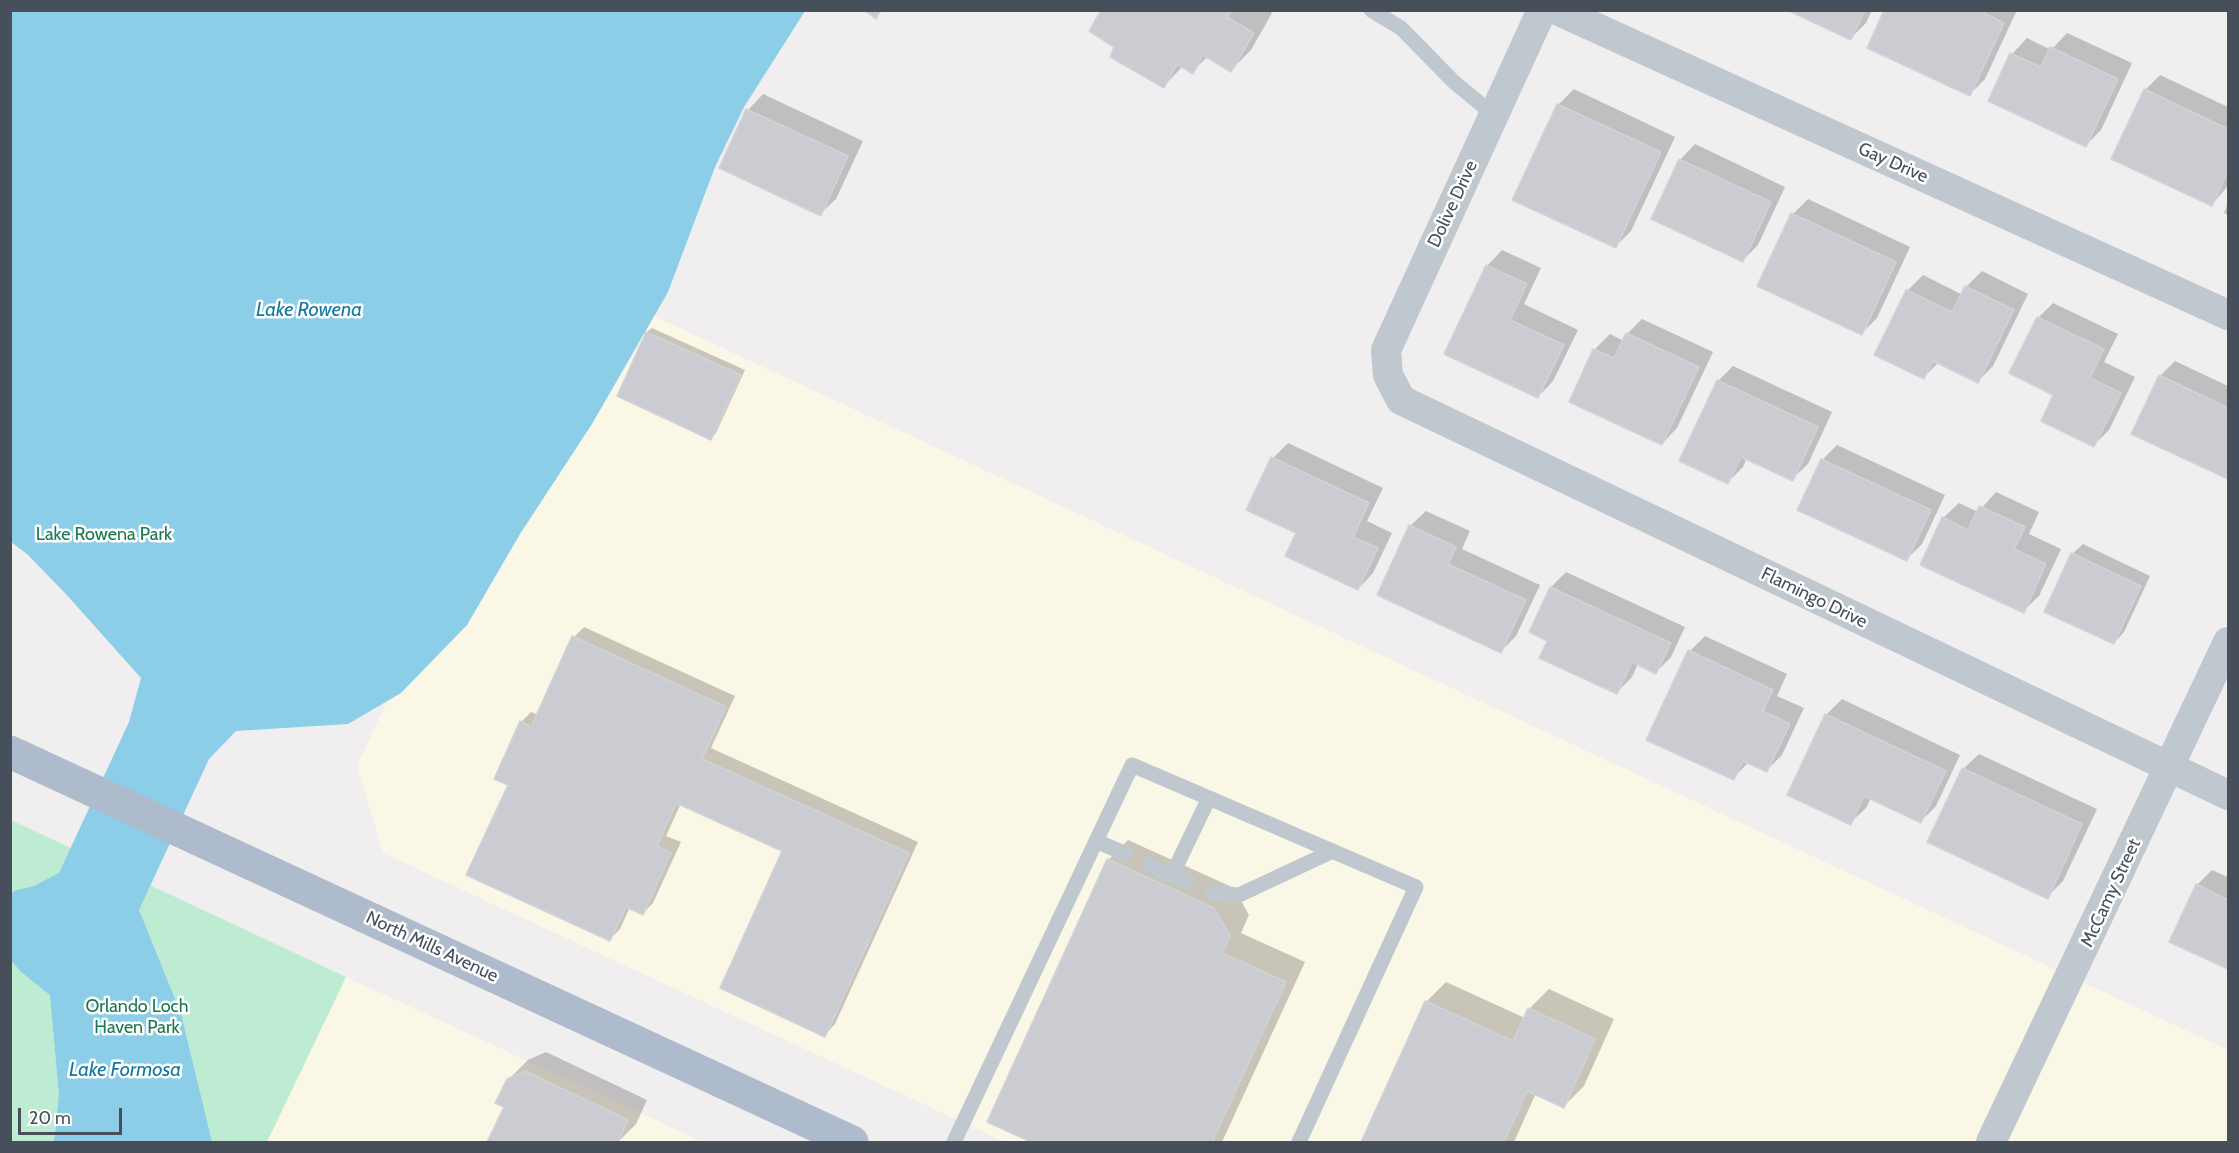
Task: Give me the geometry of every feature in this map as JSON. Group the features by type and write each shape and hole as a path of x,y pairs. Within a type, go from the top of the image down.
{"main road":[{"name":"North Mills Avenue","path":"10,753 852,1143"}],"street":[{"name":"Dolive Drive","path":"1401,400 1388,375 1386,350 1542,10"},
{"name":"Gay Drive","path":"1557,10 2229,315"},
{"name":"Flamingo Drive","path":"1401,400 2229,795"},
{"name":"McCamy Street","path":"1991,1143 2229,642"}],"lane":[{"path":"1371,10 1401,28 1454,82 1494,115"},
{"path":"954,1143 1132,765 1416,887 1299,1143"},
{"path":"1172,875 1209,798"},
{"path":"1096,841 1126,854"},
{"path":"1212,893 1239,895 1333,851"},
{"path":"1149,865 1187,882"}],"shaded area":[{"path":"581,282 2228,1050 2228,1142 1005,1142 383,853 357,766"},
{"path":"346,977 703,1142 267,1142"}],"green space":[{"name":"Orlando Loch Haven Park","path":"11,820 346,977 267,1142 11,1142"}],"water":[{"name":"Lake Rowena","path":"11,11 805,11 744,107 715,167 668,292 592,424 520,534 467,625 401,693 348,724 236,731 209,759 139,910 181,1014 212,1142 53,1142 59,1094 50,995 20,971 11,960 11,894 14,891 34,886 59,873 129,722 141,678 65,593 27,554 11,542"}],"building":[{"path":"864,10 881,10 876,19"},
{"path":"1101,10 1232,10 1227,17 1254,33 1231,72 1203,55 1193,74 1177,64 1164,88 1110,57 1114,47 1089,31"},
{"path":"1787,10 1865,10 1851,40"},
{"path":"1884,10 1978,10 2004,23 1970,96 1867,48"},
{"path":"2050,47 2118,79 2086,147 1988,101 2010,53 2041,67"},
{"path":"2144,89 2228,129 2228,171 2212,206 2111,159"},
{"path":"1557,104 1661,152 1616,248 1512,200"},
{"path":"746,109 848,156 821,216 719,168"},
{"path":"1679,159 1771,202 1743,262 1651,219"},
{"path":"1791,213 1896,262 1862,335 1757,286"},
{"path":"1486,265 1527,284 1510,320 1564,345 1538,398 1444,354"},
{"path":"1965,286 2014,310 1978,383 1933,361 1924,379 1874,355 1906,290 1952,312"},
{"path":"2037,317 2104,349 2090,378 2121,393 2094,447 2041,421 2053,395 2009,373"},
{"path":"646,332 741,375 711,440 617,396"},
{"path":"1626,333 1699,367 1662,445 1569,402 1593,349 1614,358"},
{"path":"2159,375 2228,408 2228,479 2131,434"},
{"path":"1717,380 1818,427 1793,481 1741,457 1728,484 1679,461"},
{"path":"1271,457 1369,503 1353,537 1378,548 1358,590 1285,556 1296,533 1246,510"},
{"path":"1821,459 1931,510 1907,561 1797,510"},
{"path":"1979,506 2025,527 2014,549 2046,564 2024,613 1920,565 1942,517 1968,530"},
{"path":"1409,525 1456,547 1448,564 1526,600 1501,653 1377,595"},
{"path":"2071,553 2141,586 2114,644 2044,612"},
{"path":"1550,587 1671,643 1656,674 1632,662 1617,694 1539,658 1547,641 1529,632"},
{"path":"572,636 726,707 702,759 909,853 825,1037 720,988 782,851 676,803 657,846 671,853 643,915 626,907 610,941 466,875 508,785 494,779 520,721 531,727"},
{"path":"1688,650 1773,690 1763,711 1790,724 1767,772 1743,761 1734,780 1646,740"},
{"path":"1825,714 1946,771 1921,823 1864,796 1851,825 1787,795"},
{"path":"1962,768 2082,824 2048,899 1927,842"},
{"path":"1107,859 1214,908 1230,936 1222,953 1286,982 1212,1142 1031,1142 987,1122"},
{"path":"2196,884 2228,900 2228,969 2169,942"},
{"path":"1425,1001 1513,1041 1528,1008 1595,1039 1564,1108 1527,1091 1504,1142 1361,1142"},
{"path":"525,1071 628,1120 618,1142 487,1142 504,1107 495,1103 507,1079"}],"park label":[{"name":"Lake Rowena Park","path":"104,535"}],"water label":[{"name":"Lake Formosa","path":"125,1070"}]}
